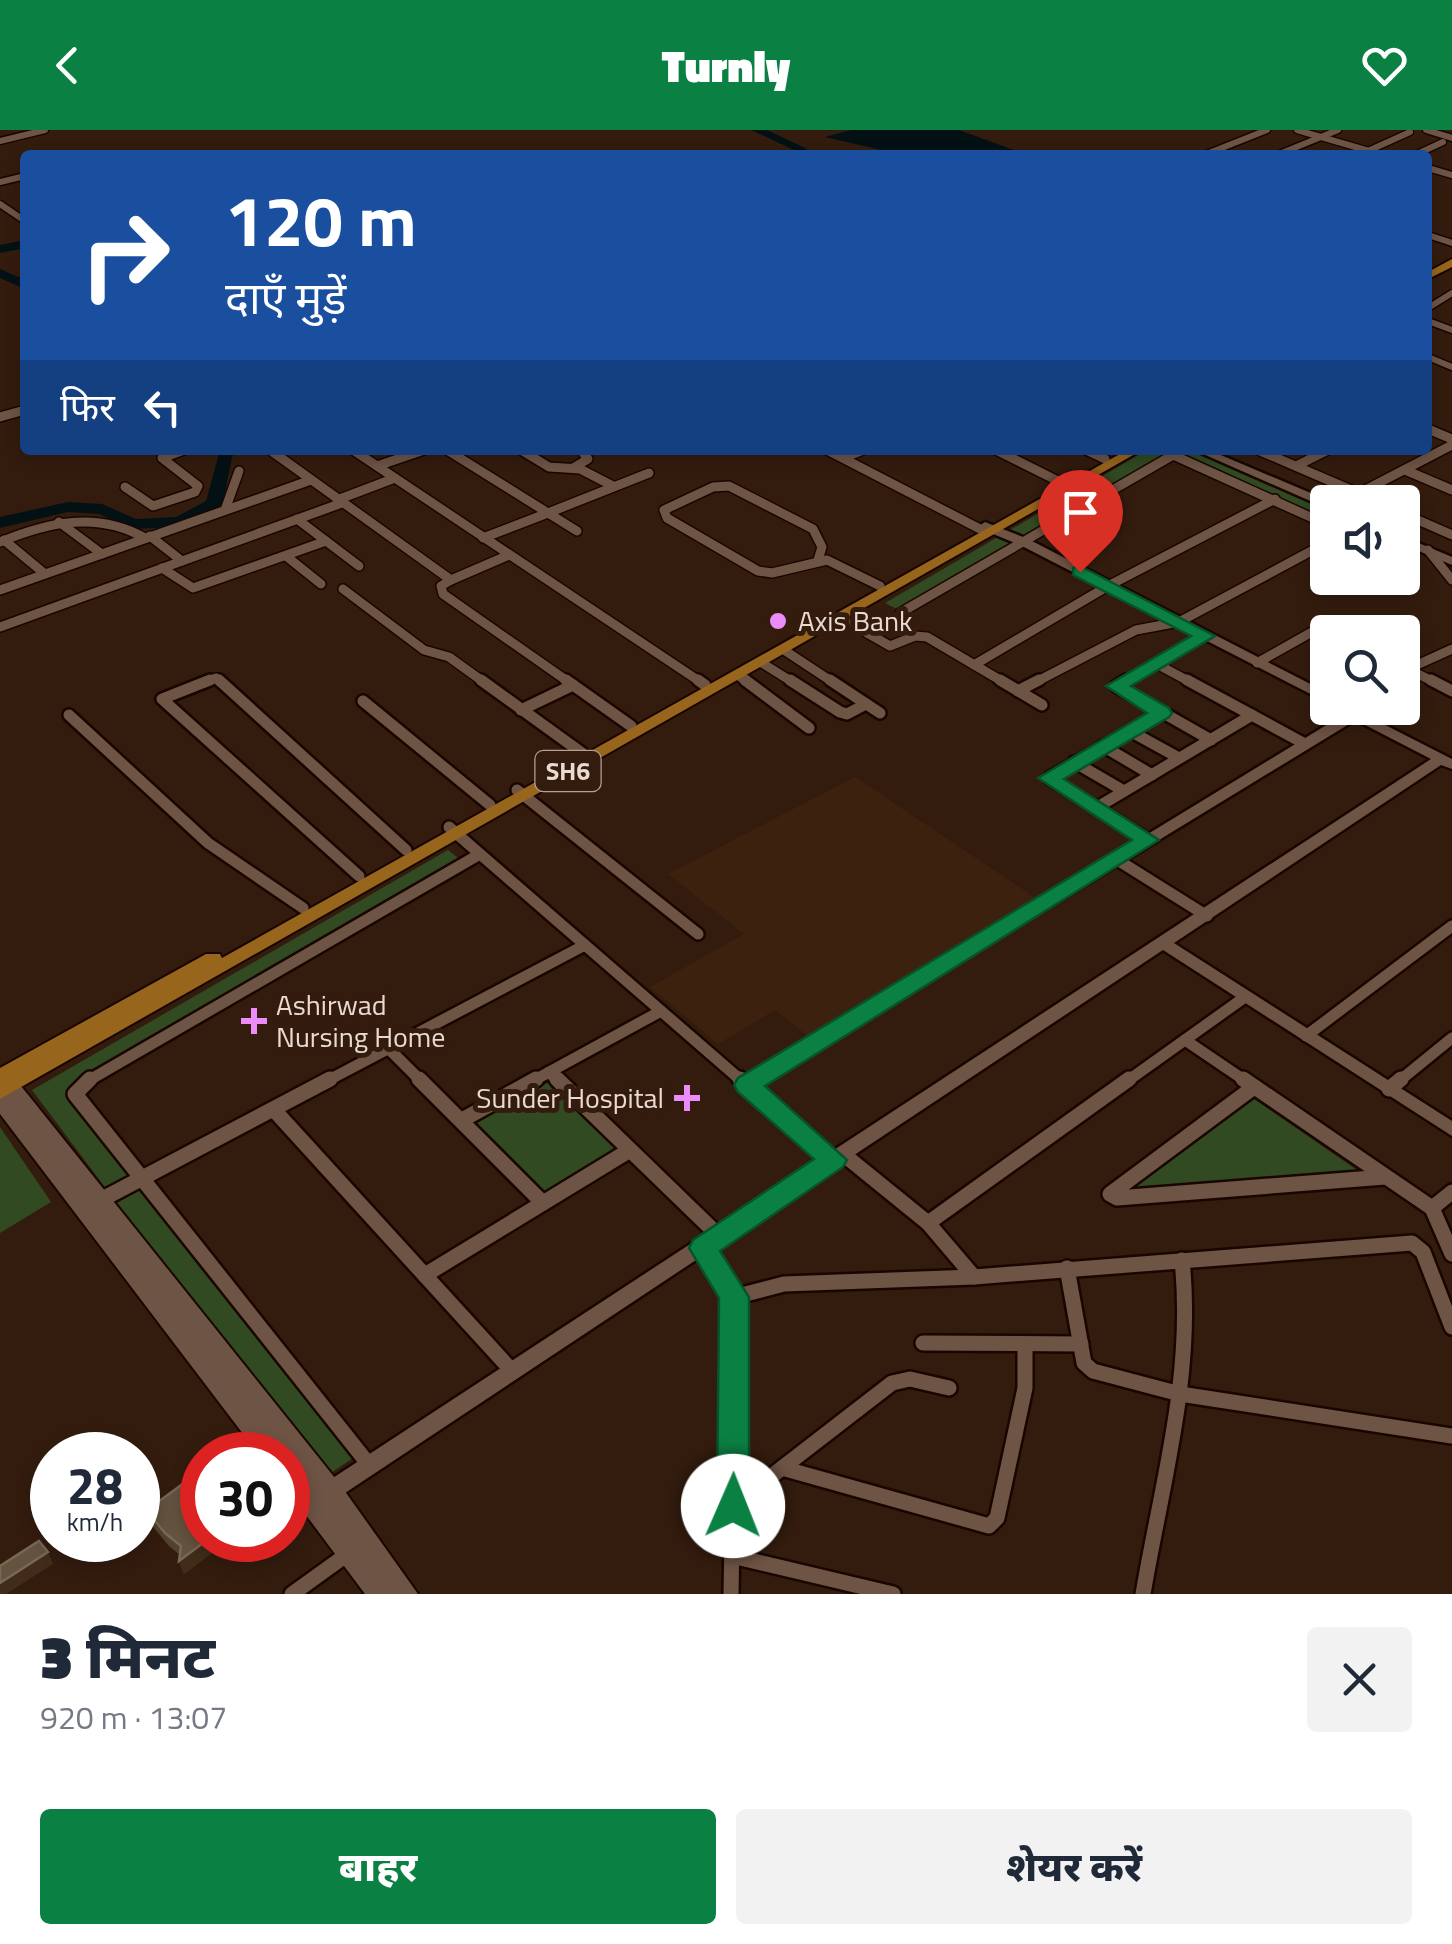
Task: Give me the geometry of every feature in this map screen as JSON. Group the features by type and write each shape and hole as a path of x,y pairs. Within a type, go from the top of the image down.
{"main road":[{"name":"SH6","path":"3,1086 521,793 842,618 1113,455"},
{"name":"SH6","path":"3,1086 302,908 406,850 453,831 490,805 521,793 582,754 880,586 1126,455"},
{"path":"3,1086 256,1432"},
{"path":"91,1204 321,1498 405,1594"},
{"path":"310,1490 321,1498 350,1553 380,1594"}],"street":[{"path":"0,141 45,130"},
{"path":"1217,150 1267,130"},
{"path":"1296,130 1365,150"},
{"path":"1288,150 1338,130"},
{"path":"1426,130 1449,138"},
{"path":"1370,150 1410,132"},
{"path":"1424,150 1449,138"},
{"path":"125,486 153,506 198,489 158,455"},
{"path":"162,458 170,455"},
{"path":"277,455 451,580"},
{"path":"361,455 705,684"},
{"path":"378,466 410,455"},
{"path":"454,455 577,531"},
{"path":"529,455 549,467 573,468 613,486"},
{"path":"573,468 588,458 585,455"},
{"path":"837,455 986,528 1024,542 1310,690"},
{"path":"843,458 850,455"},
{"path":"1006,455 1062,483"},
{"path":"1097,455 1105,459"},
{"path":"900,613 1171,455"},
{"path":"1175,455 1310,516"},
{"path":"1212,455 1310,497"},
{"path":"1228,455 1310,489"},
{"path":"1270,455 1339,485"},
{"path":"1296,466 1318,455"},
{"path":"1376,485 1430,455"},
{"path":"1404,470 1452,490"},
{"path":"225,510 239,471"},
{"path":"483,538 650,473"},
{"path":"0,627 297,519 395,478"},
{"path":"0,590 311,480"},
{"path":"818,560 822,547 813,529 729,486 713,487 664,510 667,518 758,572 772,573 818,560 834,562 880,586"},
{"path":"974,665 1108,586 1275,499"},
{"path":"297,519 359,566"},
{"path":"1420,521 1452,535"},
{"path":"2,541 59,522 106,522 148,537 182,560"},
{"path":"59,522 102,554"},
{"path":"2,541 45,574"},
{"path":"162,568 193,588 326,542"},
{"path":"1420,544 1452,554"},
{"path":"1420,546 1452,561"},
{"path":"1428,550 1452,580"},
{"path":"1018,691 1136,630 1179,622 1310,552"},
{"path":"509,555 451,580 442,586 443,594 631,726"},
{"path":"286,556 321,584"},
{"path":"344,589 424,650 449,657 582,754"},
{"path":"842,618 886,645 921,635 1042,705"},
{"path":"1257,662 1310,633"},
{"path":"1206,636 1116,686 1210,740"},
{"path":"1420,662 1452,649"},
{"path":"784,650 880,714"},
{"path":"762,662 840,712 847,714 866,704"},
{"path":"1155,664 1306,744"},
{"path":"1420,675 1452,691"},
{"path":"739,676 809,728"},
{"path":"359,876 162,699 216,678 406,850"},
{"path":"521,710 573,685"},
{"path":"362,701 490,805"},
{"path":"1148,840 1049,778 1162,713"},
{"path":"69,715 195,836 302,908"},
{"path":"1096,808 1252,715"},
{"path":"747,1085 1306,744 1331,725"},
{"path":"321,1498 1446,762 1376,725"},
{"path":"1130,731 1180,758"},
{"path":"1103,746 1152,775"},
{"path":"1074,762 1124,791"},
{"path":"521,793 698,934"},
{"path":"453,831 747,1085 928,1222 974,1277"},
{"path":"370,1466 76,1098 76,1089 480,854"},
{"path":"1116,860 1207,916"},
{"path":"1306,1036 1452,926"},
{"path":"1164,944 1452,1130"},
{"path":"91,1204 275,1111 585,945"},
{"path":"928,1222 1246,997"},
{"path":"462,1120 661,1011"},
{"path":"1388,1089 1452,1038"},
{"path":"1185,1040 1432,1208 1452,1254"},
{"path":"390,1050 544,1203"},
{"path":"549,1072 719,1236"},
{"path":"1254,1087 1110,1194 1116,1198 1386,1176"},
{"path":"275,1111 513,1372"},
{"path":"425,1276 630,1150"},
{"path":"1432,1208 1452,1192"},
{"path":"734,1297 784,1284 974,1277 1416,1244 1423,1252 1452,1327"},
{"path":"703,1248 734,1297 731,1594"},
{"path":"1143,1594 1180,1394 1188,1298 1182,1260"},
{"path":"1066,1268 1084,1362 1093,1371 1180,1394 1452,1436"},
{"path":"923,1344 1081,1344"},
{"path":"782,1468 989,1526 996,1518 1025,1388 1025,1344"},
{"path":"733,1506 892,1383 910,1379 948,1388"},
{"path":"292,1594 350,1553"},
{"path":"732,1556 893,1594"}],"shaded area":[{"path":"851,130 959,130 1014,150 881,150 825,137"},
{"path":"855,777 1037,899 809,1037 775,1010 718,1044 650,987 744,934 668,874"}],"green space":[{"path":"1138,455 1166,455 899,610 885,603"},
{"path":"1181,455 1208,455 1310,501 1310,516"},
{"path":"448,850 467,865 69,1096 134,1180 110,1194 32,1090"},
{"path":"549,1082 619,1149 545,1193 475,1123"},
{"path":"1254,1099 1357,1170 1132,1189"},
{"path":"0,1127 51,1202 0,1233"},
{"path":"142,1189 353,1458 331,1473 310,1447 310,1432 299,1432 117,1203"}],"building":[{"path":"180,1486 180,1545 160,1527 160,1501"},
{"path":"30,1547 33,1562 0,1583 0,1566"}],"waterway":[{"path":"757,130 800,150"},
{"path":"0,249 20,245"},
{"path":"0,273 20,283"},
{"path":"0,523 68,507 102,510 133,524 180,522 214,504 225,455"}],"place":[{"name":"Axis Bank","path":"778,621"},
{"name":"Ashirwad Nursing Home","path":"254,1021"},
{"name":"Sunder Hospital","path":"687,1098"}],"route":[{"path":"733,1506 736,1313 734,1297 703,1248 833,1160 747,1085 1148,840 1049,778 1162,713 1116,686 1206,636 1080,572"}]}
